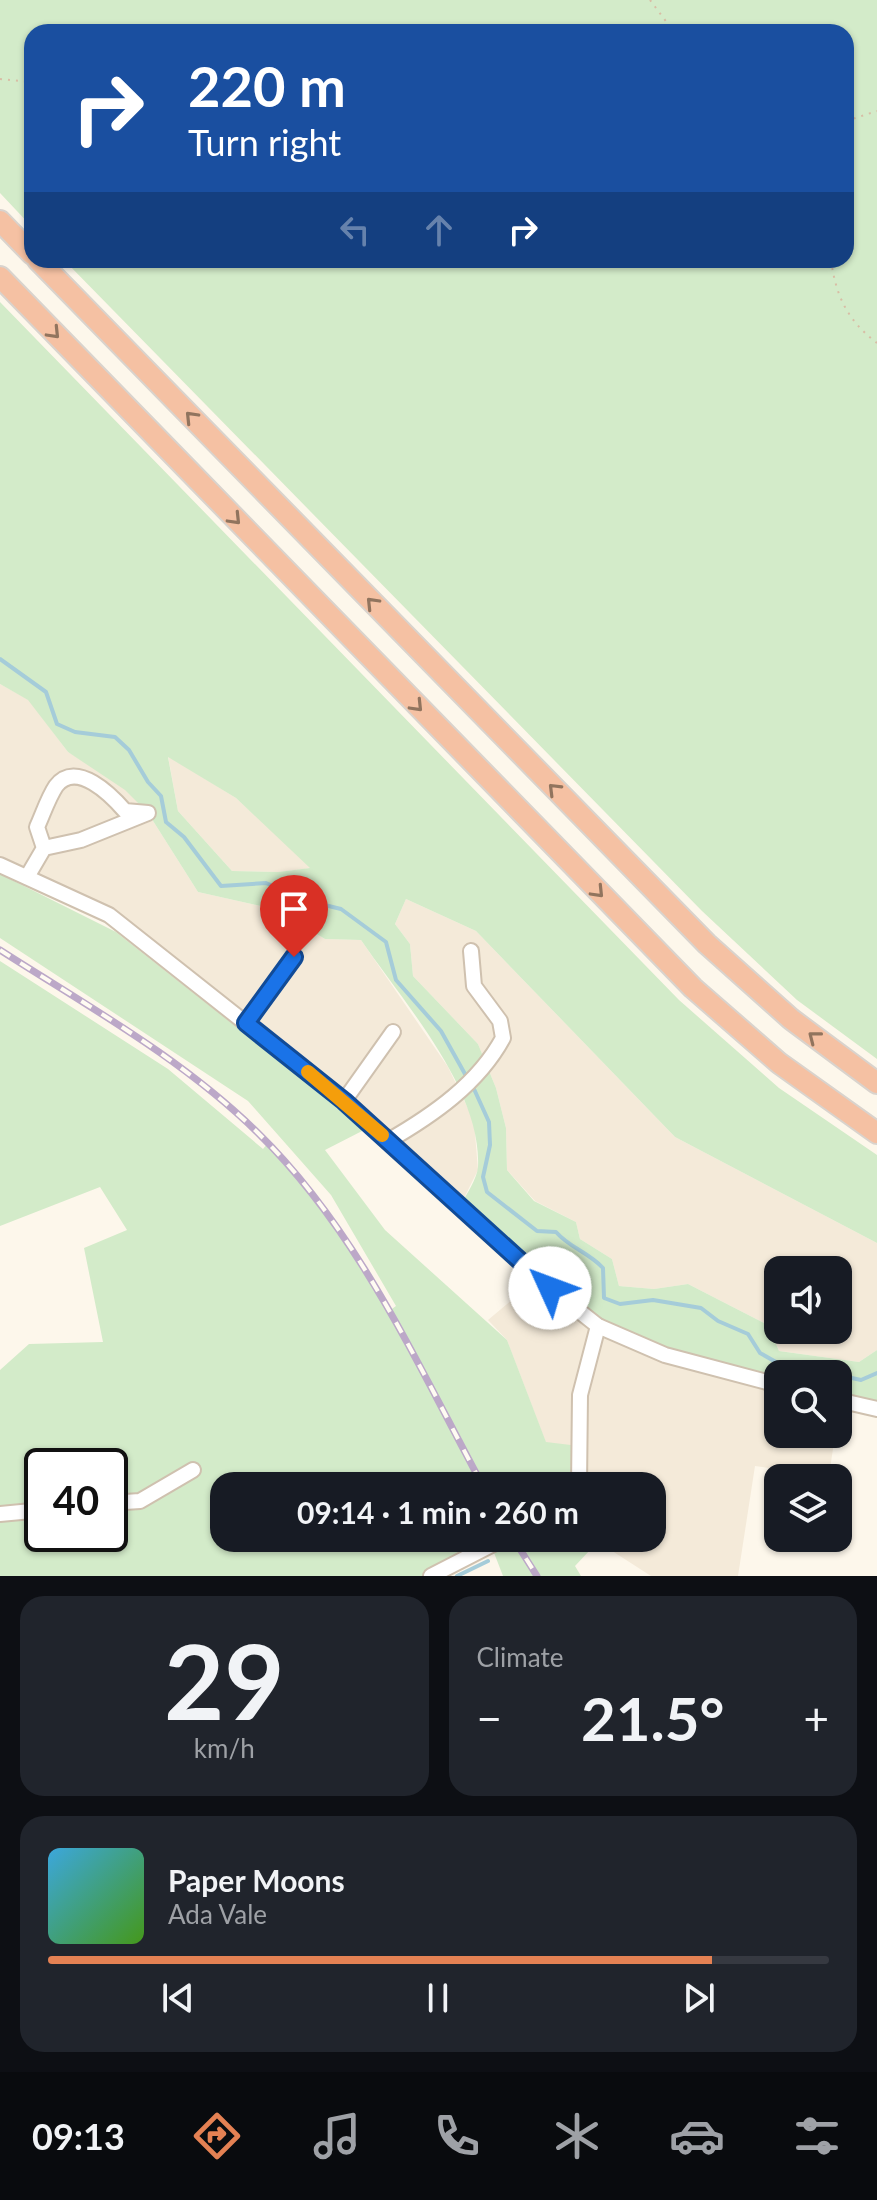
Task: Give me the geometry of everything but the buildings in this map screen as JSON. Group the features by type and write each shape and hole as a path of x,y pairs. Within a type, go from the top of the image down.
{"highway":[{"path":"0,221 24,246"},
{"path":"46,268 687,924 769,1001 877,1083"},
{"path":"0,277 693,988 779,1063 877,1133"}],"street":[{"path":"27,877 44,848 81,840 148,813 125,811 109,793 92,782 66,779 56,785 37,827 44,848"},
{"path":"0,865 109,915 344,1101 550,1288 598,1326 665,1355 764,1381"},
{"path":"388,1141 435,1114 494,1054 503,1038 500,1021 474,986 471,951"},
{"path":"246,1023 294,957"},
{"path":"344,1101 393,1032"},
{"path":"579,1472 580,1395 598,1326"},
{"path":"852,1403 877,1409"},
{"path":"128,1502 140,1501 193,1470"},
{"path":"0,1514 24,1512"},
{"path":"431,1576 478,1552"}],"path":[{"path":"650,0 668,24"},
{"path":"0,79 24,81"},
{"path":"854,118 877,111"},
{"path":"832,268 835,288 843,308 877,343"}],"shaded area":[{"path":"0,684 29,700 68,752 120,783 148,813 198,892 274,909 325,939 361,940 448,1067 474,1121 478,1170 460,1206 109,915 0,865"},
{"path":"168,756 236,798 312,868 278,872 232,871 178,811"},
{"path":"406,899 476,931 675,1137 877,1243 877,1350 859,1362 779,1351 776,1344 852,1344 852,1256 764,1256 764,1323 688,1284 654,1289 619,1286 612,1259 580,1239 576,1222 535,1201 507,1170 506,1128 496,1088 478,1044 413,976 410,944 395,924"},
{"path":"539,1277 764,1379 764,1448 833,1448 831,1464 755,1466 738,1576 651,1576 614,1552 666,1552 666,1472 568,1472 546,1443 507,1340 488,1320"}],"green space":[{"path":"0,0 877,0 877,1059 797,1000 702,911 72,268 854,268 854,24 24,24 24,218 0,193"},
{"path":"0,302 679,1000 779,1088 877,1155 877,1243 675,1137 476,931 406,899 395,924 410,944 413,976 478,1044 496,1088 506,1128 507,1170 534,1201 576,1222 580,1239 612,1259 619,1286 654,1289 688,1284 764,1323 764,1344 776,1344 779,1351 844,1360 764,1360 764,1380 598,1326 460,1206 478,1167 476,1137 467,1107 437,1048 361,940 325,939 274,909 198,892 148,813 125,790 68,752 28,700 0,684","holes":["168,757 236,798 310,868 278,872 232,871 178,811"]},
{"path":"0,874 116,932 366,1129 325,1150 385,1230 507,1340 546,1442 579,1446 579,1472 210,1472 210,1552 477,1552 431,1576 0,1576 0,1370 29,1344 103,1342 84,1248 127,1230 100,1187 0,1226 0,961 168,1069 263,1149 268,1143 331,1218 389,1311 396,1306 331,1195 248,1101 0,938"},
{"path":"877,1350 877,1409 852,1403 852,1361 859,1362"},
{"path":"494,1552 588,1552 575,1566 581,1576 503,1576"}],"waterway":[{"path":"0,659 46,692 57,724 75,732 115,737 129,750 148,782 161,796 166,822 184,837 221,886 266,883 308,901 341,909 386,942 396,980 441,1031 465,1074"},
{"path":"474,1089 489,1122 490,1145 483,1177 487,1192 537,1231 556,1232 603,1268 604,1298 620,1304 653,1300 701,1308 718,1321 748,1334 760,1353 772,1360"},
{"path":"852,1378 861,1380 877,1373"},
{"path":"457,1576 488,1561"}],"railway":[{"path":"0,950 134,1035 199,1081 258,1133 294,1172 326,1213 384,1301 476,1472"},
{"path":"522,1552 537,1576"}],"slow traffic":[{"path":"308,1072 382,1135"}],"route":[{"path":"294,957 246,1023 344,1101 550,1288"}]}
